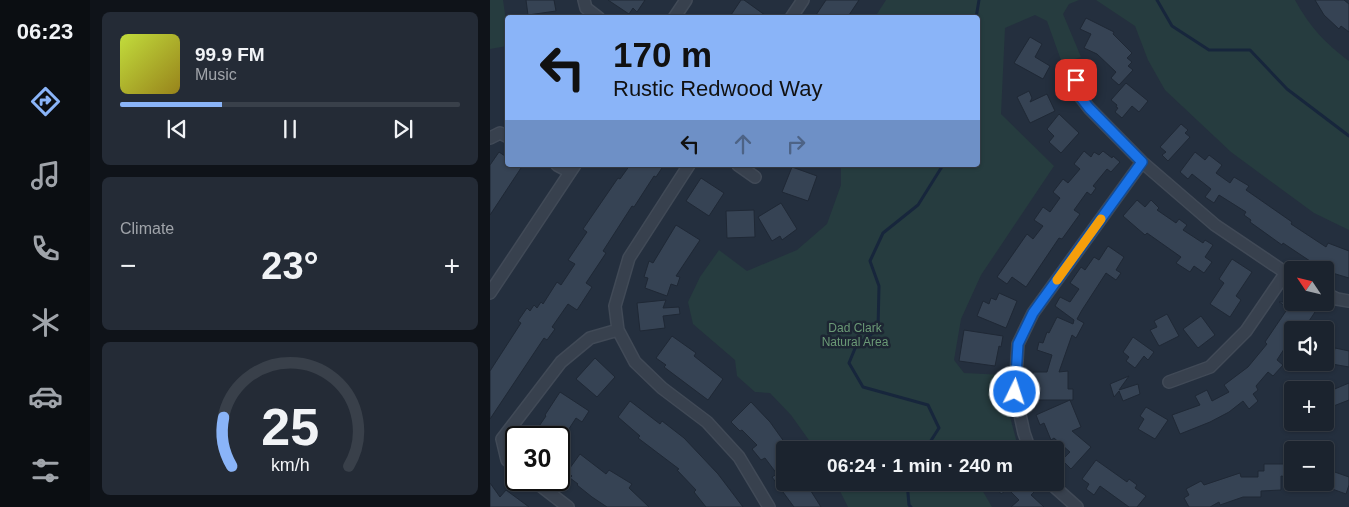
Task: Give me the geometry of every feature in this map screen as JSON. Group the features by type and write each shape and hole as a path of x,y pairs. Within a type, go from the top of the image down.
{"street":[{"path":"584,0 586,8 595,15"},
{"path":"676,15 686,0"},
{"path":"792,15 797,2"},
{"path":"1076,80 1079,95 1089,108 1142,162 1215,225 1284,273"},
{"path":"490,138 500,133 505,136"},
{"path":"1027,441 1015,392 1018,344 1033,313 1142,162"},
{"path":"688,167 629,258 615,306 618,330 635,362 662,388 707,422 739,457 769,507"},
{"path":"741,167 755,177"},
{"path":"491,289 572,169"},
{"path":"1169,382 1210,367 1246,332 1284,283"},
{"path":"1334,298 1349,301"},
{"path":"512,426 561,362 590,338 618,330"},
{"path":"505,435 502,439 505,452"},
{"path":"547,491 568,507"},
{"path":"1059,491 1077,507"}],"green space":[{"path":"490,0 503,0 505,15 505,46 490,49"},
{"name":"Dad Clark Natural Area","path":"886,0 1079,0 1069,4 1063,14 1081,57 1062,63 1047,21 1035,15 1005,28 1001,114 1054,166 981,275 961,319 954,360 964,373 1005,375 1006,402 1016,441 810,441 791,415 770,393 755,392 737,376 735,360 693,324 688,302 700,277 719,250 747,271 797,250 827,224 841,185 841,167 980,167 980,15 876,15"},
{"path":"1096,0 1295,0 1319,34 1349,61 1349,230 1314,213 1231,152 1165,90 1148,60 1135,26"},
{"path":"840,491 983,491 992,507 848,507"}],"building":[{"path":"526,0 554,0 556,11 528,15"},
{"path":"608,0 645,0 637,12 633,8 629,14"},
{"path":"741,0 744,0 765,15 731,15"},
{"path":"826,0 859,0 849,15 816,15"},
{"path":"1315,0 1344,0 1349,4 1349,32 1341,26 1339,29 1324,15"},
{"path":"1086,18 1114,32 1113,34 1132,53 1127,58 1132,62 1128,66 1133,70 1119,85 1111,78 1116,72 1097,54 1084,48 1091,34 1080,29"},
{"path":"1030,37 1042,44 1035,57 1050,66 1043,79 1014,63"},
{"path":"1126,83 1148,101 1139,112 1132,106 1122,118 1115,112 1118,108 1116,107 1117,105 1111,100"},
{"path":"1029,91 1032,98 1030,102 1047,94 1055,111 1030,123 1017,97"},
{"path":"1059,114 1079,133 1061,153 1049,142 1054,136 1047,129"},
{"path":"1181,124 1188,130 1185,133 1190,137 1168,161 1162,155 1166,152 1160,147"},
{"path":"1084,151 1091,157 1094,152 1099,155 1103,151 1120,162 1111,172 1107,169 1093,186 1096,188 1091,195 1087,192 1074,210 1080,214 1062,239 1059,238 1026,287 1012,277 1007,284 997,277 1027,234 1033,239 1043,226 1034,220 1043,207 1050,212 1060,198 1053,192 1063,179 1068,183 1080,169 1074,164"},
{"path":"499,152 505,156 505,167 522,167 490,215 490,165"},
{"path":"1195,152 1205,160 1209,155 1222,165 1216,173 1230,183 1234,177 1249,186 1246,190 1292,222 1291,224 1326,247 1328,243 1349,251 1349,278 1334,274 1334,261 1310,261 1283,243 1282,245 1250,222 1251,220 1244,215 1246,212 1219,195 1214,203 1205,197 1211,189 1192,174 1188,179 1180,172"},
{"path":"629,167 663,167 656,177 654,176 634,207 632,206 603,251 606,253 586,283 592,287 577,310 568,304 552,327 555,329 547,340 544,338 490,419 490,371 521,323 518,321 527,308 530,311 534,305 537,308 541,302 543,304 557,282 561,285 575,264 568,260 587,232 583,229 618,178 620,179"},
{"path":"792,167 817,176 808,201 782,192"},
{"path":"701,178 724,193 709,216 686,201"},
{"path":"1137,200 1145,207 1151,200 1159,208 1157,210 1176,223 1179,219 1187,225 1183,230 1203,243 1205,240 1213,245 1205,257 1212,262 1204,273 1194,266 1190,272 1176,263 1181,257 1147,233 1145,235 1123,216"},
{"path":"781,203 797,229 782,240 780,236 772,241 758,217"},
{"path":"754,210 755,237 727,238 726,211"},
{"path":"676,225 700,240 676,276 680,277 677,286 671,284 667,296 645,288 648,278 644,277 649,261 653,263"},
{"path":"1108,246 1124,257 1116,270 1121,273 1116,280 1106,273 1082,310 1077,319 1084,323 1076,338 1072,335 1059,372 1068,371 1068,389 1073,389 1073,400 1038,400 1038,383 1033,383 1033,372 1047,372 1052,355 1037,350 1039,342 1043,343 1047,332 1049,333 1057,317 1073,324 1074,320 1055,306 1060,297 1070,302 1079,289 1070,283 1081,267 1085,270 1094,257 1099,260"},
{"path":"1232,259 1252,272 1236,296 1241,300 1230,317 1210,304 1224,283 1219,279"},
{"path":"999,293 1017,301 1006,328 977,316 983,301 989,304 991,298 996,300"},
{"path":"666,300 663,308 679,307 680,314 663,316 665,328 640,331 637,303"},
{"path":"1286,311 1315,312 1309,321 1284,321 1284,349 1277,360 1283,365 1273,376 1268,372 1256,386 1258,390 1253,394 1258,401 1249,409 1243,401 1229,412 1210,422 1180,434 1172,415 1200,405 1195,396 1207,390 1212,401 1229,392 1224,385 1248,367 1267,344 1265,342"},
{"path":"1167,314 1179,336 1159,346 1150,330 1157,327 1154,321"},
{"path":"1201,316 1215,335 1198,348 1183,329"},
{"path":"964,330 1003,336 995,366 959,361"},
{"path":"672,336 696,353 694,356 723,379 708,400 664,367 666,365 656,358"},
{"path":"1133,337 1154,352 1148,360 1144,356 1135,368 1126,361 1129,357 1123,352"},
{"path":"1335,348 1349,351 1349,367 1334,364"},
{"path":"595,358 615,377 597,397 576,379"},
{"path":"1129,376 1119,390 1138,384 1140,394 1123,401 1119,391 1114,397 1110,384"},
{"path":"1349,383 1349,400 1334,406 1334,389"},
{"path":"560,392 589,411 582,422 576,418 570,427 539,426"},
{"path":"1070,400 1081,427 1072,431 1091,447 1071,469 1064,462 1064,458 1070,452 1064,447 1064,441 1057,441 1054,438 1051,440 1044,423 1040,425 1036,415"},
{"path":"630,401 660,424 662,421 684,438 718,474 743,507 706,507 694,492 696,490 677,470 679,469 638,438 640,436 618,417"},
{"path":"751,402 770,422 784,441 776,441 776,473 765,458 761,460 752,449 757,445 731,422"},
{"path":"1146,407 1168,420 1155,439 1138,429 1144,419 1140,416"},
{"path":"580,454 606,474 609,470 632,484 629,488 649,507 607,507 570,478 572,476 570,474 570,468"},
{"path":"1096,460 1127,482 1129,479 1137,485 1135,488 1146,496 1137,507 1129,507 1100,486 1094,495 1086,489 1089,484 1082,479"},
{"path":"1264,464 1284,464 1284,477 1281,476 1281,490 1261,491 1261,497 1243,497 1220,505 1219,502 1210,507 1189,507 1184,498 1189,495 1186,489 1201,481 1204,485 1240,473 1241,477 1258,477 1258,471 1264,471"},
{"path":"1334,472 1349,477 1346,494 1334,490"},
{"path":"776,475 776,482 772,477"},
{"path":"490,483 500,497 507,491 529,507 490,507"},
{"path":"782,491 811,491 821,507 794,507"},
{"path":"1010,491 1035,491 1031,495 1044,507 1011,507 1019,500"}],"waterway":[{"path":"976,15 979,0"},
{"path":"1157,0 1172,26 1209,50 1250,50 1287,89 1349,136"},
{"path":"931,441 939,428 928,405 863,387 849,363 856,346 878,329 879,286 870,261 883,233 918,205 942,167"},
{"path":"908,491 909,505 911,507"}],"slow traffic":[{"path":"1057,280 1101,219"}],"route":[{"path":"1015,392 1018,344 1033,313 1142,162 1089,108 1079,95 1076,80"}]}
